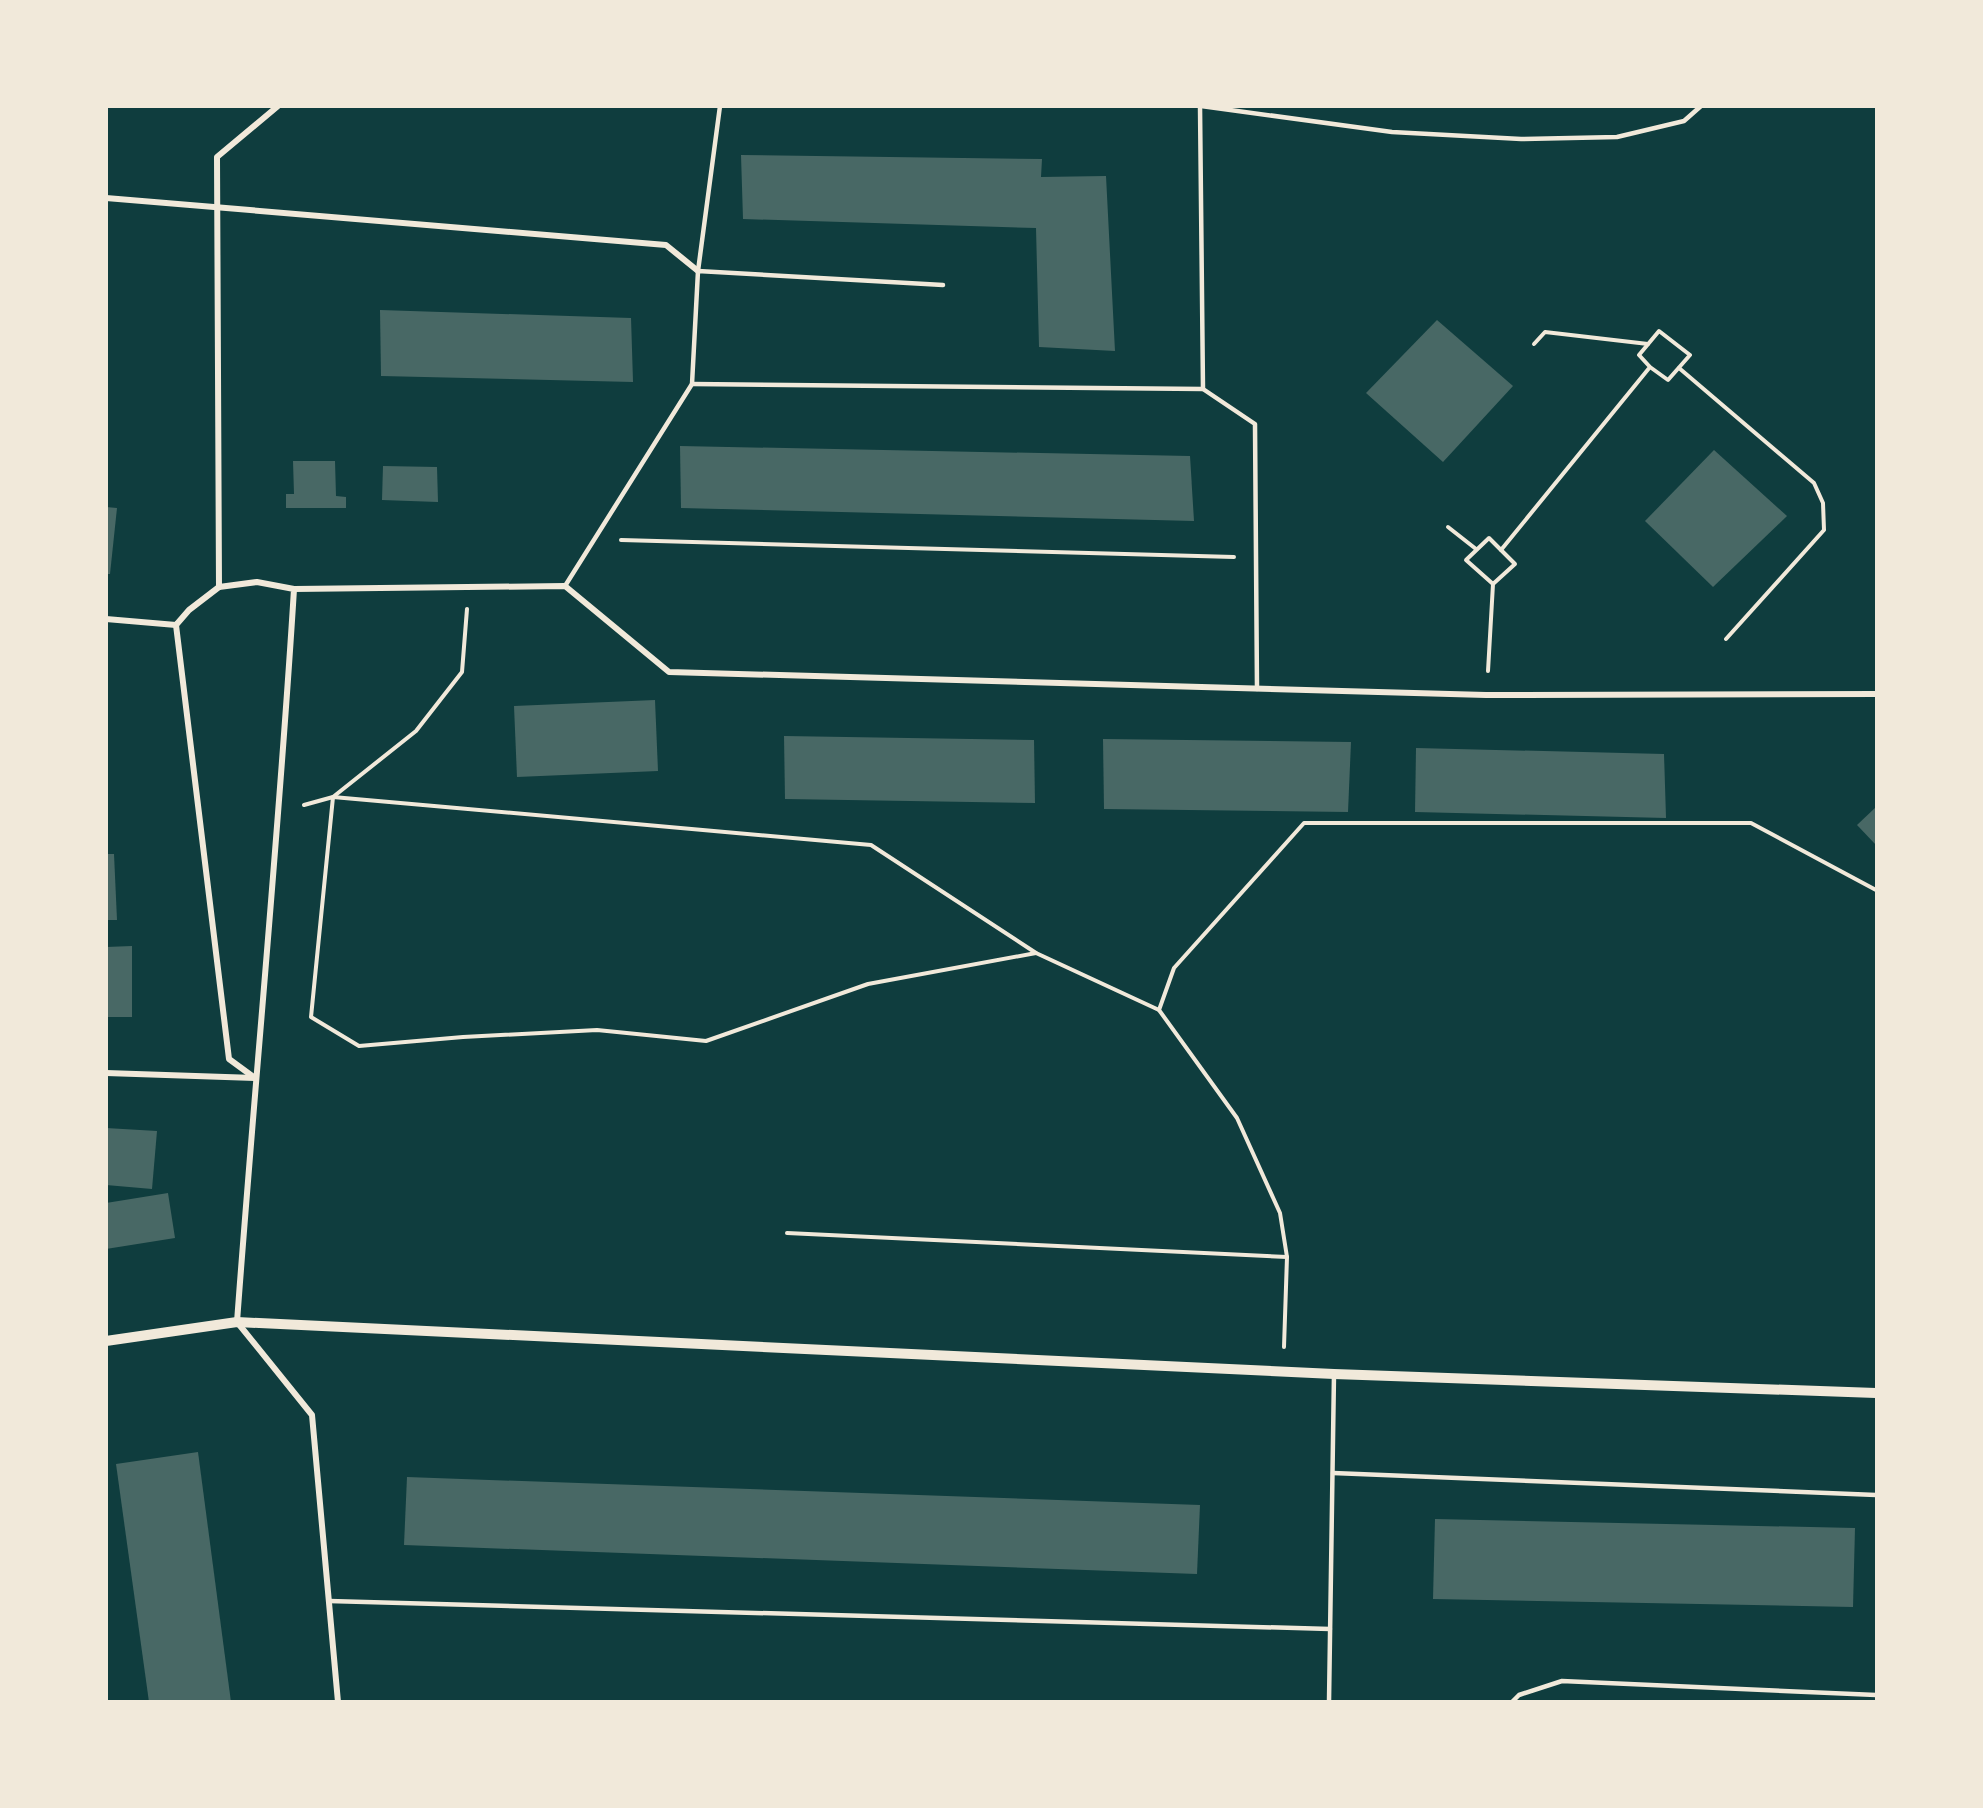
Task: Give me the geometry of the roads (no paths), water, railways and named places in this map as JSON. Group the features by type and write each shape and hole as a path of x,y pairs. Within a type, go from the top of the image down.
{"street":[{"path":"219,587 217,157 278,106"},
{"path":"106,198 666,245 698,271"},
{"path":"255,1078 229,1059 177,625 189,610 219,587 257,582 294,589 565,586 669,672 1486,695 1876,694"},
{"path":"294,589 280,811 255,1078 237,1322 312,1415 338,1701"},
{"path":"106,619 177,625"},
{"path":"106,1073 255,1078"},
{"path":"106,1341 237,1322 1284,1372 1876,1393"}],"lane":[{"path":"565,586 692,384 698,271 720,106"},
{"path":"1203,389 1200,106 1392,132 1521,139 1617,137 1684,121 1701,106"},
{"path":"698,271 943,285"},
{"path":"692,384 1203,389 1255,424 1257,689"},
{"path":"1329,1701 1334,1374"},
{"path":"1333,1473 1876,1495"},
{"path":"329,1601 1330,1629"},
{"path":"1512,1701 1519,1695 1562,1681 1876,1695"}]}
